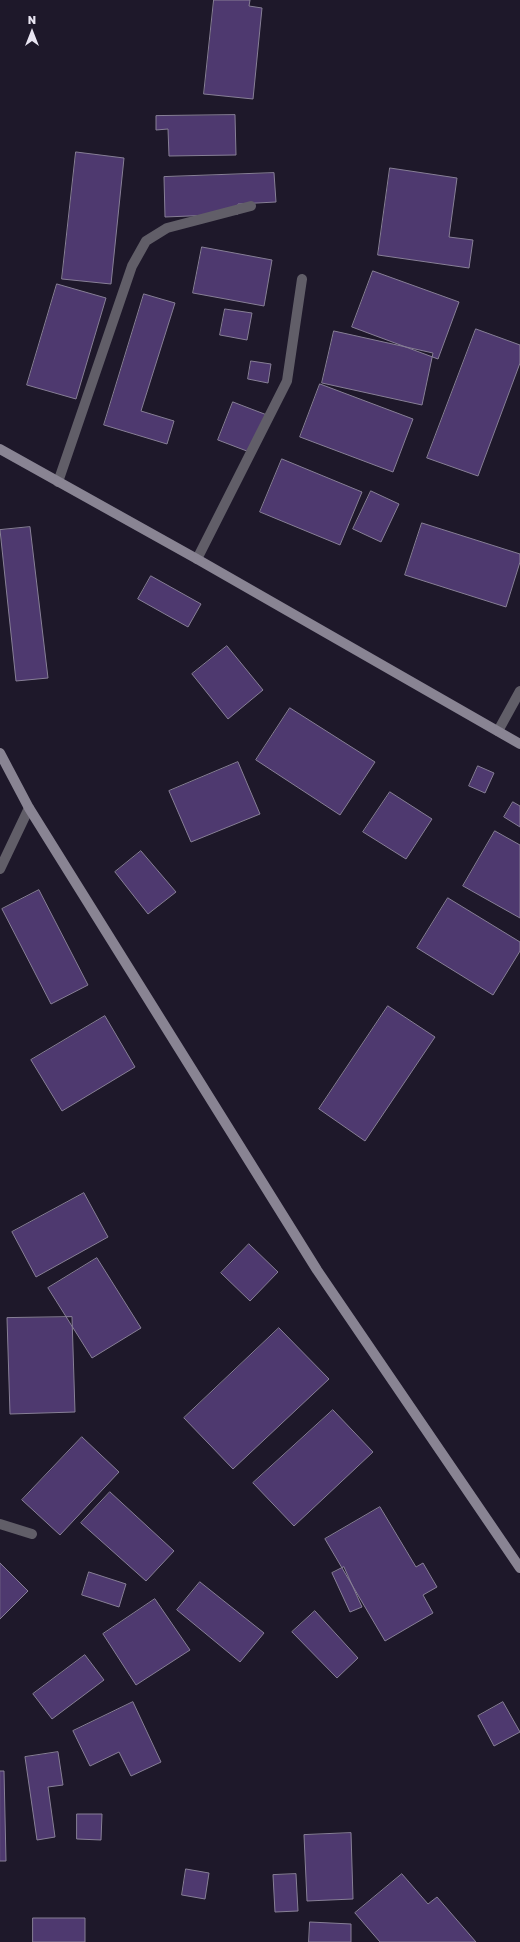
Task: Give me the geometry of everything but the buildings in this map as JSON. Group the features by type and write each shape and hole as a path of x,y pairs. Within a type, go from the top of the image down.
{"street":[{"path":"58,482 132,266 146,241 167,228 251,206"},
{"path":"197,559 287,381 302,279"},
{"path":"0,449 197,559 520,744"},
{"path":"498,731 520,692"},
{"path":"0,753 29,808 317,1270 520,1568"},
{"path":"0,869 29,808"},
{"path":"0,1524 32,1534"}]}
